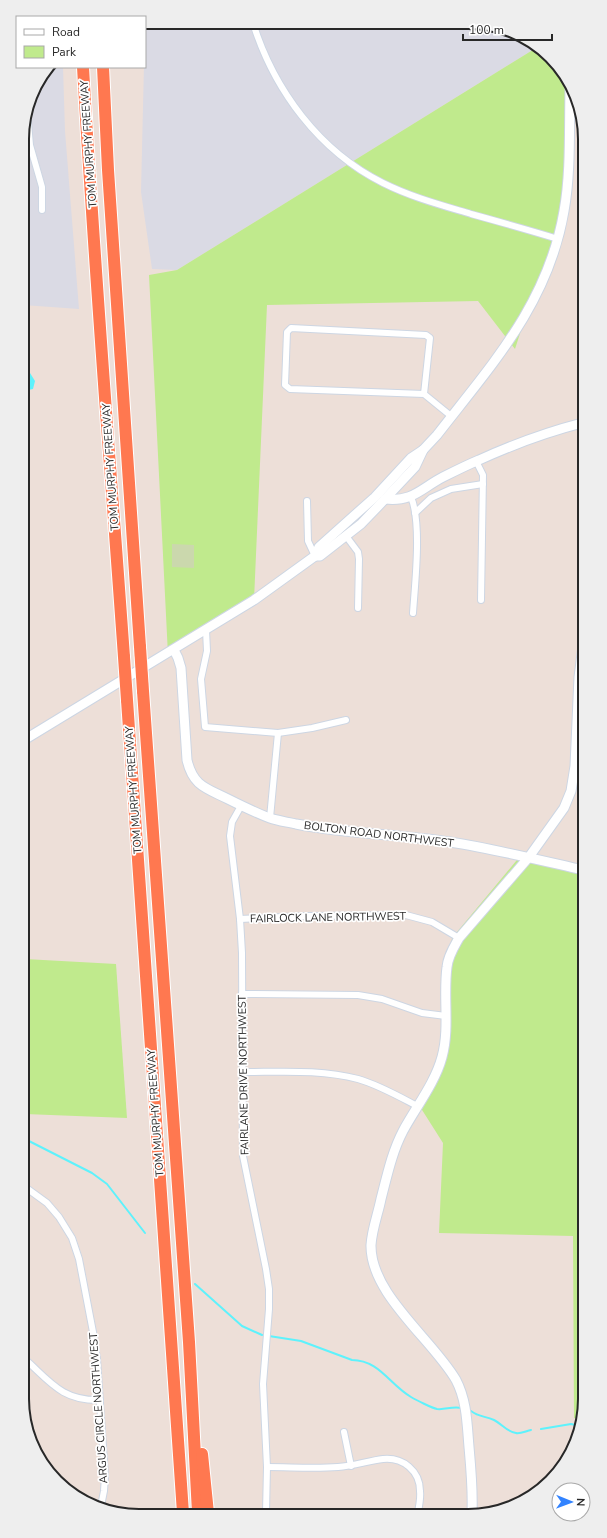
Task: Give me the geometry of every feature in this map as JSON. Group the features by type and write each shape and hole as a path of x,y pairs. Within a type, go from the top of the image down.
{"highway":[{"name":"TOM MURPHY FREEWAY","path":"83,68 101,356 110,459 183,1509"},
{"name":"TOM MURPHY FREEWAY","path":"103,68 108,177 189,1342 198,1509"},
{"path":"189,1342 208,1509"}],"main road":[{"path":"29,737 174,650 254,600 315,556 320,556 361,524 415,467 423,450 514,335 540,289 558,239 568,185 570,97"},
{"path":"385,499 399,500 410,497 442,477 476,461 521,443 578,424"},
{"path":"315,556 319,547 375,497 411,458 423,450"},
{"name":"BOLTON ROAD NORTHWEST","path":"174,650 178,658 180,668 187,760 190,771 195,780 203,787 241,806 270,818 348,832 448,842 578,869"},
{"path":"472,1509 472,1480 462,1394 449,1369 390,1296 376,1269 372,1253 373,1233 393,1156 402,1133 433,1079 442,1058 445,1042 447,966 451,951 459,938 529,858 564,808 571,791 575,766 578,699"}],"street":[{"path":"255,29 269,65 287,96 329,146 354,166 406,194 558,239"},
{"path":"29,134 30,145 42,187 42,210"},
{"path":"424,394 430,346 430,338 426,335 291,328 287,332 285,385 290,389 424,394 451,416"},
{"path":"476,461 483,475 481,600"},
{"path":"415,513 432,498 451,489 483,484"},
{"path":"410,497 415,513 416,550 413,613"},
{"path":"306,501 308,541 315,556"},
{"path":"346,536 358,552 360,559 358,608"},
{"path":"206,630 207,651 201,679 205,727 278,733 312,728 346,720"},
{"path":"270,818 278,733"},
{"name":"FAIRLANE DRIVE NORTHWEST","path":"241,806 232,822 230,836 240,919 243,1156 269,1289 269,1309 263,1384 267,1467 266,1509"},
{"name":"FAIRLOCK LANE NORTHWEST","path":"240,919 307,916 406,916 432,922 459,938"},
{"path":"242,994 358,994 382,999 422,1013 446,1016"},
{"path":"242,1072 313,1072 342,1075 376,1086 417,1106"},
{"name":"ARGUS CIRCLE NORTHWEST","path":"29,1190 47,1203 59,1217 72,1238 79,1259 93,1332 100,1400 105,1476 102,1502"},
{"path":"29,1363 67,1395 86,1400 100,1400"},
{"path":"344,1432 351,1466"},
{"path":"267,1467 326,1468 351,1466 383,1459 392,1459 406,1464 416,1474 421,1492 418,1509"}],"shaded area":[{"path":"146,29 475,29 490,31 517,40 532,50 177,270 152,269 141,192"},
{"path":"55,68 63,68 65,131 79,309 29,305 29,132 37,97"}],"green space":[{"path":"532,50 551,66 566,88 564,195 553,258 525,318 515,349 478,301 267,305 254,600 168,655 149,275 177,270"},
{"path":"172,544 194,545 194,568 172,567"},
{"path":"521,855 578,865 578,1406 576,1419 574,1418 573,1236 439,1233 443,1143 417,1102 444,1045 445,1002 452,938"},
{"path":"29,959 116,964 127,1118 29,1114"}],"water":[{"path":"29,373 35,381 33,389 29,390"}],"waterway":[{"path":"29,1141 92,1173 107,1184 145,1233"},
{"path":"195,1284 242,1326 262,1335"},
{"path":"269,1336 301,1341 352,1360 370,1364 411,1397 437,1409 455,1407 462,1408"},
{"path":"471,1411 494,1420 507,1430 513,1432 519,1433 531,1430"},
{"path":"541,1429 571,1424 575,1425"}]}
